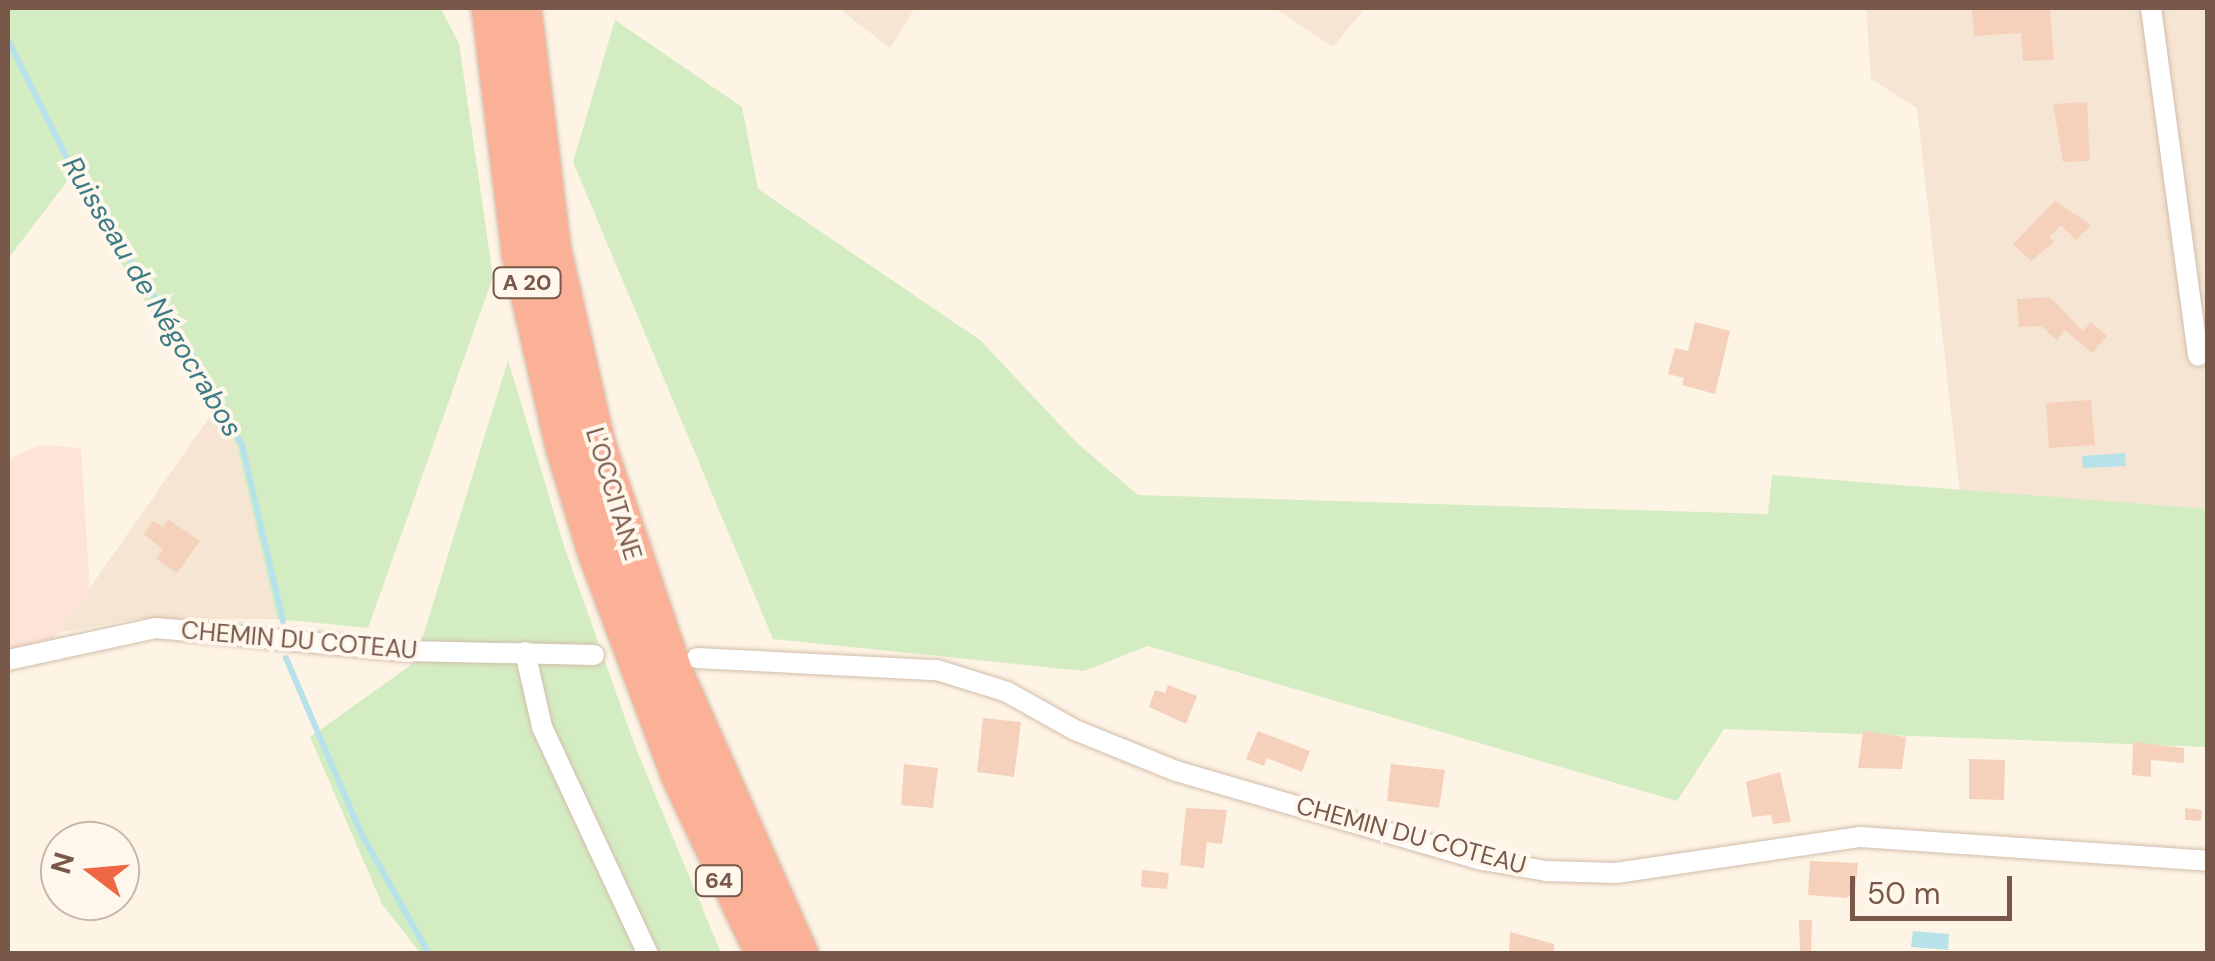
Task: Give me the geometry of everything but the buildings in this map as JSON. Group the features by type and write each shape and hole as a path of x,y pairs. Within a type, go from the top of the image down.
{"highway":[{"name":"L'OCCITANE","path":"491,8 521,254 565,447 596,552 696,808 765,954"},
{"name":"L'OCCITANE","path":"522,8 552,251 596,444 672,669 799,954"},
{"name":"64","path":"696,808 743,954"}],"street":[{"path":"2151,8 2198,356"},
{"name":"CHEMIN DU COTEAU","path":"8,660 156,628 406,651 594,655"},
{"path":"525,652 542,727 648,954"},
{"name":"CHEMIN DU COTEAU","path":"697,658 937,670 1007,692 1075,730 1176,771 1483,860 1546,870 1616,873 1860,836 2208,861"}],"shaded area":[{"path":"838,8 915,8 890,48"},
{"path":"1274,8 1365,8 1333,47"},
{"path":"1866,8 2207,8 2207,509 1960,494 1917,108 1871,79"},
{"path":"216,408 237,446 277,619 134,619 58,633"},
{"path":"40,445 81,448 90,592 33,664 8,670 8,459"}],"green space":[{"path":"8,8 440,8 459,43 493,277 368,628 277,619 237,446 68,180 8,259"},
{"path":"615,20 742,107 758,189 980,340 1078,444 1138,495 1768,514 1772,475 2207,509 2207,747 1724,729 1677,801 1148,646 1084,671 773,639 573,162"},
{"path":"508,360 564,546 635,746 721,953 420,953 382,904 310,737 415,662"}],"water":[{"path":"2125,453 2126,466 2083,468 2082,456"},
{"path":"1913,931 1949,934 1948,950 1911,947"}],"waterway":[{"name":"Ruisseau de Négocrabos","path":"8,40 82,188 197,361 242,445 283,621"},
{"name":"Ruisseau de Négocrabos","path":"286,658 362,835 429,954"}]}
